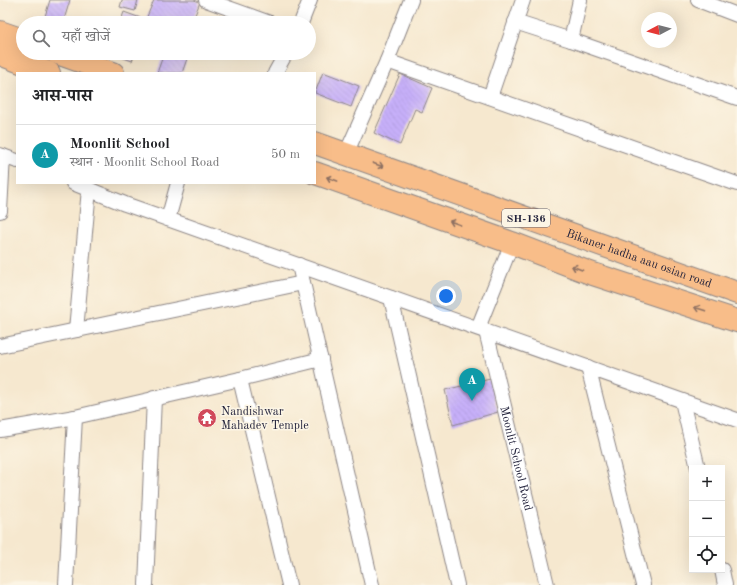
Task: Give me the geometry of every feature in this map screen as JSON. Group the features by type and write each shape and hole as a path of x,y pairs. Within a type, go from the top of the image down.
{"main road":[{"path":"0,32 16,38"},
{"path":"0,54 47,72"},
{"path":"77,60 110,72"},
{"name":"Bikaner hadha aau osian road","path":"316,143 737,293"},
{"name":"SH-136","path":"316,173 512,243 590,273 737,321"}],"street":[{"path":"206,0 251,16"},
{"path":"304,16 310,0"},
{"path":"346,154 387,61 411,0"},
{"path":"490,97 523,0"},
{"path":"571,40 580,0"},
{"path":"698,0 737,15"},
{"path":"515,22 737,98"},
{"path":"276,72 282,60"},
{"path":"387,61 737,184"},
{"path":"0,211 1,155 16,161"},
{"path":"75,184 168,219 737,420"},
{"path":"168,219 178,184"},
{"path":"76,330 89,190"},
{"path":"482,330 512,243"},
{"path":"299,265 372,585"},
{"path":"0,346 303,283"},
{"path":"391,298 456,585"},
{"name":"Moonlit School Road","path":"482,330 547,585"},
{"path":"0,430 75,417 321,359"},
{"path":"588,367 643,585"},
{"path":"240,379 288,585"},
{"path":"146,585 154,398"},
{"path":"682,400 697,465"},
{"path":"66,585 75,417"}],"building":[{"path":"50,0 70,0 65,16 45,16"},
{"path":"122,0 138,0 135,11 120,7"},
{"path":"154,0 194,0 200,2 195,16 147,16"},
{"path":"124,12 135,16 123,16"},
{"path":"162,60 187,60 182,72 157,72"},
{"path":"323,72 359,86 351,107 316,93"},
{"path":"400,74 432,88 422,112 415,109 400,145 374,133"},
{"path":"490,379 498,412 453,425 445,390"}],"place":[{"name":"Moonlit School","path":"472,401"},
{"name":"Nandishwar Mahadev Temple","path":"207,418"}]}
